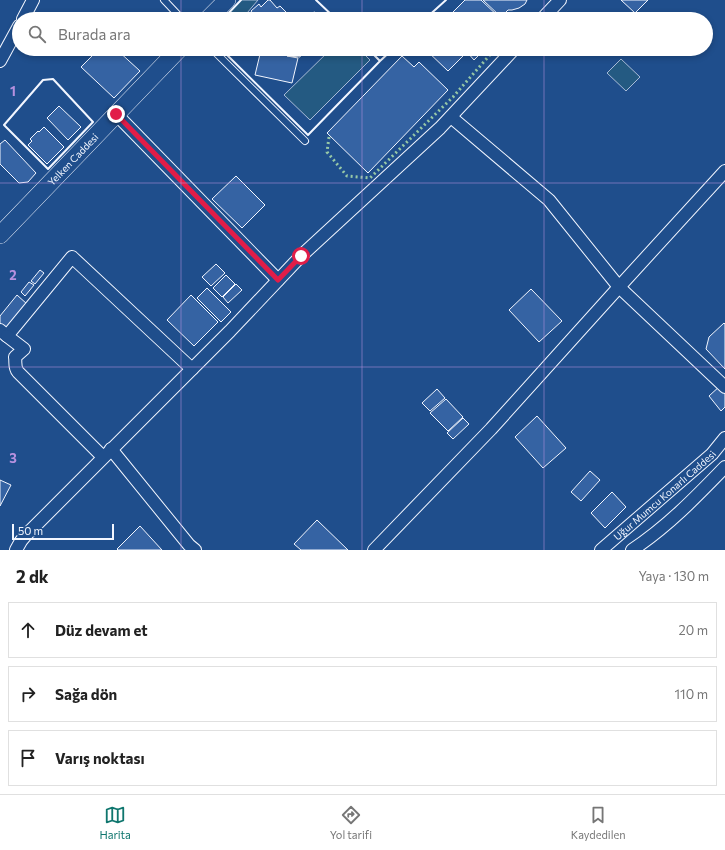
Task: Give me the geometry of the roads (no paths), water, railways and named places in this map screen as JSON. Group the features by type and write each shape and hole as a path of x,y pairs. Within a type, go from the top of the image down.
{"street":[{"path":"27,12 33,0"},
{"path":"215,12 227,0"},
{"path":"549,12 560,0"},
{"path":"0,61 12,39"},
{"name":"Yelken Caddesi","path":"0,234 172,56"},
{"path":"16,550 26,535 230,331 301,256 440,128 508,56"},
{"path":"116,114 278,280"},
{"path":"451,117 549,200 618,287 725,387"},
{"path":"374,550 491,429 618,287 725,171"},
{"path":"192,369 72,257 3,333 24,349 15,357 15,365 18,372 107,453 195,550"},
{"name":"Uğur Mumcu Konarlı Caddesi","path":"601,550 712,454 725,438"},
{"name":"Uğur Mumcu Konarlı Caddesi","path":"632,550 648,540 694,500 725,467"}],"lane":[{"path":"164,0 175,12"},
{"path":"219,56 305,141"}]}
